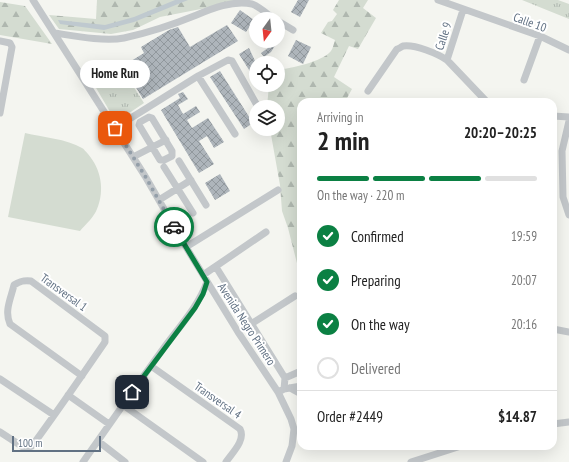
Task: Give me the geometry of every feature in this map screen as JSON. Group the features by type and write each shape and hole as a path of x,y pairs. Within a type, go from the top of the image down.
{"street":[{"name":"Avenida Negro Primero","path":"33,0 133,157 238,332 284,389 294,429 292,446 286,462"},
{"name":"Calle 10","path":"438,0 540,36 569,50"},
{"path":"54,33 98,39 122,39 145,33 194,16 217,6 232,2 252,4 264,12"},
{"name":"Calle 9","path":"463,10 447,60 483,98"},
{"path":"285,25 293,30"},
{"path":"524,80 540,36"},
{"path":"0,41 10,42 12,47 2,88 0,113"},
{"path":"368,91 397,49 403,46 411,46 438,54 447,60"},
{"path":"115,128 198,76 228,60 232,61 254,100"},
{"path":"198,76 235,134"},
{"path":"557,116 569,117"},
{"path":"149,118 152,118 166,140 173,153 172,156 164,160 160,160 153,147 140,125 140,122 149,118"},
{"path":"569,121 562,151 569,216"},
{"path":"133,157 166,140"},
{"path":"562,151 569,146"},
{"path":"179,161 206,205"},
{"path":"164,167 194,213"},
{"path":"159,200 191,180"},
{"path":"186,247 278,190"},
{"path":"203,275 266,232"},
{"path":"216,267 285,378 284,389"},
{"name":"Transversal 1","path":"0,432 18,446 27,448 32,446 82,376 105,342 105,336 31,281 25,280 14,285 7,312 7,318 10,324 82,376"},
{"path":"84,462 109,424 195,308 203,294 207,282"},
{"path":"251,324 295,296"},
{"path":"557,329 569,332"},
{"name":"Transversal 4","path":"151,366 240,429 243,434 242,439 226,462"},
{"path":"285,378 297,374"},
{"path":"0,379 54,415"},
{"path":"284,389 297,387"},
{"path":"284,389 297,393"},
{"path":"68,395 109,424"},
{"path":"123,405 203,462"},
{"path":"557,424 569,422"},
{"path":"98,441 126,462"},
{"path":"411,462 448,450"}],"green space":[{"path":"97,0 247,0 160,17 133,30 111,34 59,29 49,15 96,19"},
{"path":"339,0 368,0 363,8 376,18 358,49 349,46 334,77 352,89 347,98 297,98 297,263 282,211 280,185 271,136 285,136 285,100 268,100 268,92 285,92 285,69 314,61 327,55 331,51 335,40 321,33 328,22 332,21 337,14 333,10"},
{"path":"522,0 558,0 569,4 569,19"},
{"path":"0,2 25,6 52,44 0,35"},
{"path":"119,64 144,103 116,122 92,81"},
{"path":"25,133 62,140 76,145 84,149 96,166 99,173 101,194 96,212 80,231 8,217"}],"shaded area":[{"path":"175,0 188,0 134,22 104,30 60,24 58,20 105,25 134,17"}],"building":[{"path":"298,0 309,0 300,17 291,12"},
{"path":"240,10 249,16 249,28 246,32 231,23"},
{"path":"227,25 238,41 143,99 123,66 144,53 141,47 169,30 178,27 190,47"},
{"path":"296,40 311,47 303,64 288,56"},
{"path":"249,48 253,56 249,56 249,70 239,54"},
{"path":"268,48 274,48 265,56 263,56 261,53"},
{"path":"220,71 249,117 249,126 244,129 210,77"},
{"path":"183,92 188,99 178,105 183,114 196,106 200,112 187,120 192,128 208,118 224,142 214,148 207,136 199,141 214,164 199,173 161,110 180,98 178,94"},
{"path":"220,174 230,191 215,200 205,183"}],"way so far":[{"path":"115,128 174,227"}],"place":[{"name":"Home Run","path":"115,128"}],"route":[{"path":"132,392 195,308 203,294 207,282 174,227"}]}
